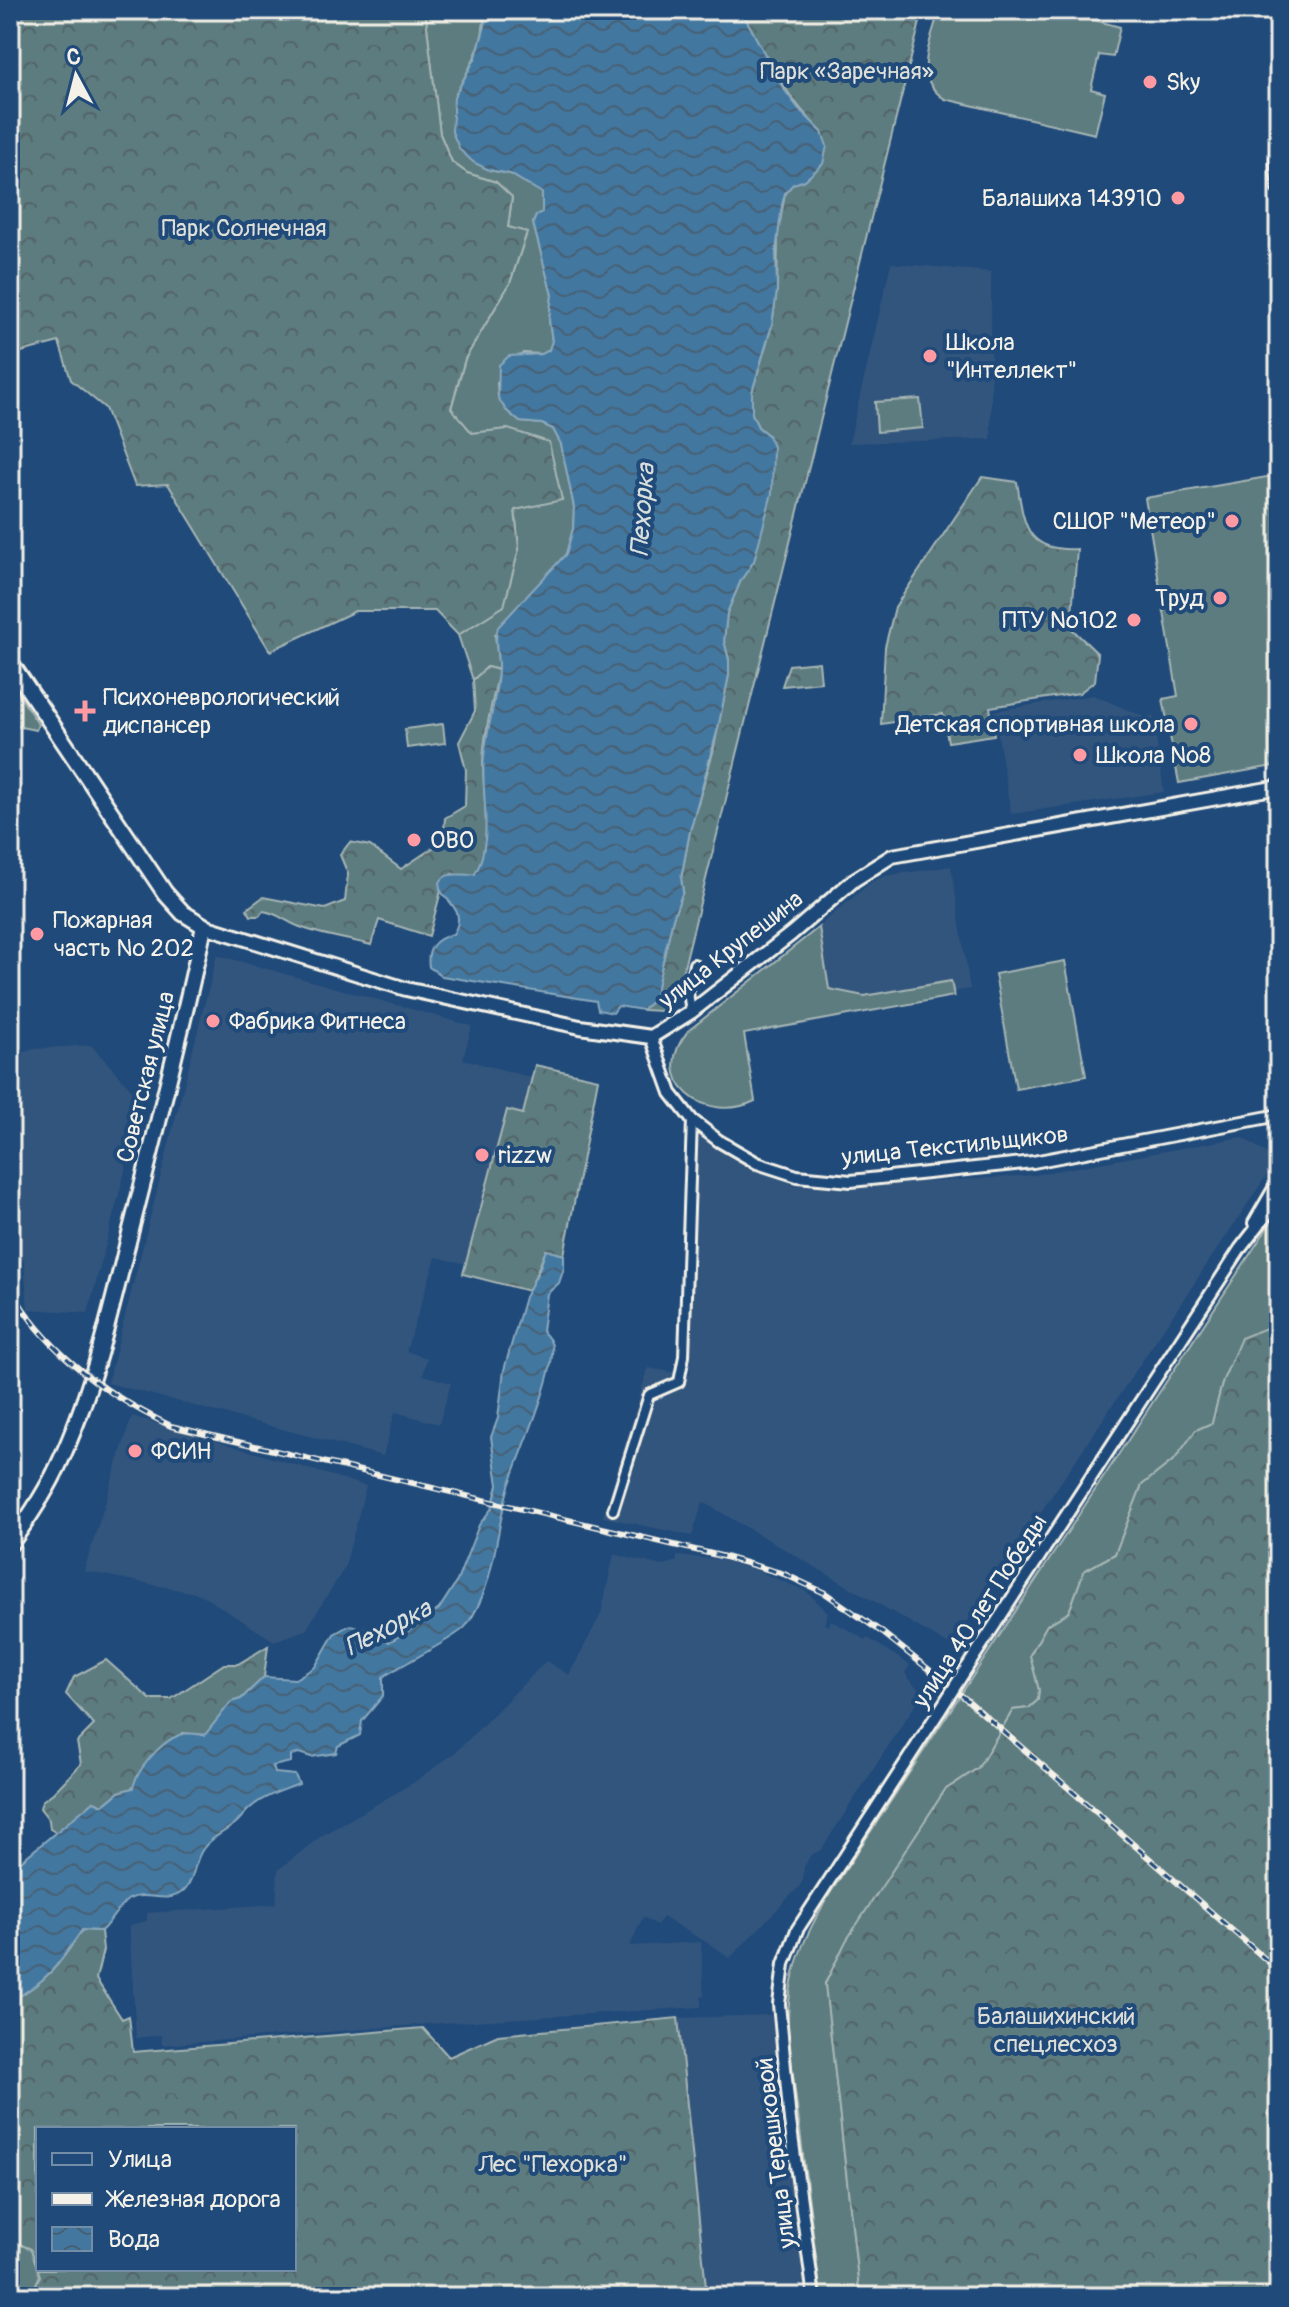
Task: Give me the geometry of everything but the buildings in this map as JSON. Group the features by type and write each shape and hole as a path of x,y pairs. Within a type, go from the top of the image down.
{"main road":[{"path":"1279,121 1279,189"},
{"path":"10,662 165,893 183,913 204,926"},
{"name":"улица Крупешина","path":"204,926 406,989 566,1024 651,1037 691,1012 854,880 892,856 1279,787"},
{"name":"Советская улица","path":"10,1544 41,1499 59,1464 90,1377 114,1298 177,1050 204,926"}],"street":[{"path":"691,1012 688,992 694,964"},
{"name":"улица Текстильщиков","path":"651,1037 671,1093 692,1120 719,1141 757,1163 797,1176 851,1181 1033,1162 1279,1115"},
{"path":"613,1510 649,1395 679,1382 682,1369 692,1120"},
{"name":"улица 40 лет Победы","path":"779,2004 784,1964 797,1930 1240,1249 1279,1180"},
{"name":"улица 40 лет Победы","path":"1240,1249 1279,1199"},
{"name":"улица Терешковой","path":"779,2004 790,2121 814,2297"}],"shaded area":[{"name":"Школа \"Интеллект\"","path":"891,263 991,272 991,439 849,443"},
{"name":"Школа №8","path":"1093,695 1145,717 1153,716 1164,792 1011,814 994,711"},
{"path":"951,866 970,989 823,1015 811,933 871,882 884,876"},
{"path":"217,955 472,1026 463,1059 533,1078 523,1115 508,1110 466,1264 436,1257 406,1351 427,1358 423,1375 451,1383 439,1424 395,1412 383,1456 108,1383"},
{"path":"91,1045 143,1102 88,1313 28,1309 24,1260 10,1259 10,1057 34,1049"},
{"path":"694,1133 753,1169 795,1185 850,1187 1034,1175 1242,1137 1277,1160 951,1646 703,1502 692,1536 603,1517 648,1368 690,1375"},
{"path":"132,1416 366,1486 345,1567 306,1630 274,1641 200,1594 84,1571"},
{"path":"614,1554 662,1566 677,1561 677,1556 717,1559 756,1570 806,1591 828,1612 824,1624 829,1626 831,1620 866,1640 868,1638 910,1665 905,1673 915,1686 924,1691 821,1850 810,1856 799,1887 729,1959 721,1951 663,1917 657,1925 643,1917 630,1946 701,1942 704,1996 701,1997 701,2007 162,2045 161,2035 136,2038 129,1925 147,1921 147,1913 276,1904 278,1870 321,1836 413,1783 456,1752 546,1661 569,1675 601,1614"},
{"path":"771,2015 807,2297 707,2297 678,2018"}],"green space":[{"name":"Парк Солнечная","path":"10,10 425,10 440,134 452,162 467,173 496,182 512,197 508,227 527,232 510,283 465,359 451,408 472,433 508,429 549,442 562,500 515,510 519,549 504,606 458,635 435,611 355,611 270,651 168,484 135,486 105,408 71,380 59,342 10,355"},
{"path":"425,10 484,10 479,45 454,97 489,170 510,174 542,192 542,212 533,223 552,295 549,320 552,341 549,350 542,354 523,353 497,383 498,397 506,410 520,422 542,424 553,429 561,444 574,507 573,529 566,554 495,635 499,670 487,667 473,680 458,635 504,605 519,549 515,510 562,499 508,429 472,433 451,409 465,359 510,283 527,233 508,227 512,198 496,182 467,173 452,162 440,134"},
{"name":"Парк «Заречная»","path":"741,10 923,10 686,959 673,1003 661,1011 642,1010 654,999 673,918 683,891 681,879 690,831 713,752 729,675 724,641 727,613 741,580 754,561 768,435 758,427 752,414 752,392 772,325 777,291 778,234 785,193 793,184 805,180 822,132 786,89"},
{"path":"939,10 1009,10 1035,17 1037,10 1057,10 1120,27 1113,57 1099,55 1091,89 1105,93 1095,134 945,99 929,81 926,70 928,47"},
{"path":"920,399 923,428 877,432 875,402"},
{"name":"Труд","path":"1279,475 1279,765 1179,783 1163,699 1178,696 1145,498"},
{"path":"982,477 1017,482 1025,522 1037,540 1060,549 1077,549 1071,628 1098,654 1095,681 1079,693 990,707 994,735 948,742 943,714 881,724 885,647 895,607"},
{"path":"819,662 821,682 782,686 789,665"},
{"path":"487,667 499,670 484,751 486,833 481,861 476,874 467,877 452,874 440,884 441,891 429,936 379,920 371,945 311,931 269,912 251,916 247,909 263,897 325,909 345,901 348,874 340,855 350,842 370,846 401,869 443,841 445,818 465,806 466,770 459,742 475,711 473,680"},
{"path":"10,681 38,724 36,730 10,725"},
{"path":"443,724 445,743 407,748 405,729"},
{"path":"819,927 829,989 864,996 951,981 954,996 744,1034 755,1101 736,1107 718,1107 701,1103 687,1094 678,1081 674,1066 677,1049 688,1031"},
{"path":"1065,961 1086,1076 1016,1089 995,974"},
{"path":"535,1065 598,1079 564,1255 546,1250 529,1291 463,1274 507,1110 523,1114"},
{"path":"1279,1210 1279,1306 1269,1327 1223,1380 1212,1423 1196,1430 1175,1459 1142,1485 1115,1554 1084,1571 1069,1612 1047,1625 1030,1655 1039,1690 1038,1700 1029,1708 1013,1710 978,1768 945,1790 825,1983 860,2297 821,2297 788,2035 793,1977 804,1943 831,1892"},
{"name":"Балашихинский спецлесхоз","path":"1279,1306 1279,2297 860,2297 825,1984 846,1941 945,1790 978,1768 1013,1710 1029,1708 1038,1700 1039,1690 1030,1655 1047,1625 1069,1612 1084,1571 1115,1554 1142,1485 1175,1459 1196,1430 1212,1423 1223,1380 1241,1338 1269,1327"},
{"path":"268,1646 264,1677 241,1699 231,1702 205,1735 182,1733 133,1788 119,1792 103,1805 94,1801 57,1833 50,1829 49,1820 40,1808 42,1801 81,1764 77,1742 94,1725 66,1694 74,1677 106,1660 150,1699 171,1699 224,1664 238,1664"},
{"name":"Лес \"Пехорка\"","path":"82,1930 101,1931 103,1950 96,1979 122,2019 129,2016 133,2052 423,2028 449,2057 498,2035 678,2018 707,2297 30,2297 40,2276 38,2271 296,2271 296,2127 36,2127 36,2264 31,2249 10,2240 10,2001 43,1979"},
{"path":"10,2240 31,2249 40,2276 30,2297 10,2297"}],"water":[{"name":"Пехорка","path":"484,10 741,10 783,88 822,132 827,146 823,164 805,180 793,184 785,193 782,205 772,325 752,392 752,414 773,447 772,493 754,561 741,580 727,613 724,641 729,675 718,728 690,831 681,878 683,891 673,918 654,999 642,1010 618,1006 613,1013 598,1010 596,1001 442,976 429,967 433,945 453,934 457,924 458,916 442,893 440,883 446,876 475,874 484,846 483,771 497,681 498,627 566,554 573,529 574,507 561,444 553,429 542,424 520,422 498,398 499,365 509,356 542,354 549,350 552,341 549,320 552,295 533,223 542,212 542,193 510,174 489,170 473,162 460,150 452,132 454,97 476,57 485,26"},
{"path":"546,1250 564,1255 559,1283 547,1294 542,1331 552,1346 552,1358 536,1415 504,1503 489,1576 466,1626 383,1677 383,1696 362,1721 360,1735 338,1746 336,1753 311,1757 299,1753 291,1755 291,1762 273,1766 275,1773 295,1775 299,1784 260,1801 211,1841 200,1854 189,1883 182,1892 169,1897 129,1899 101,1931 82,1930 51,1971 34,1987 10,2001 10,1870 94,1801 103,1805 119,1792 133,1788 144,1765 172,1739 185,1734 205,1735 231,1702 241,1699 264,1677 295,1679 315,1667 334,1634 350,1625 375,1631 389,1642 439,1609 457,1581 479,1525 492,1508 498,1485 491,1437 498,1418 504,1370 525,1297"}],"railway":[{"path":"10,1288 41,1332 60,1352 101,1386 171,1426 725,1557 784,1574 825,1593 883,1633 966,1699 1279,1971"}],"place":[{"name":"Sky","path":"1150,82"},
{"name":"Балашиха 143910","path":"1178,198"},
{"name":"Школа \"Интеллект\"","path":"930,356"},
{"name":"СШОР \"Метеор\"","path":"1232,521"},
{"name":"Труд","path":"1220,598"},
{"name":"ПТУ №102","path":"1134,620"},
{"name":"Психоневрологический диспансер","path":"85,711"},
{"name":"Детская спортивная школа","path":"1191,724"},
{"name":"Школа №8","path":"1080,755"},
{"name":"ОВО","path":"414,840"},
{"name":"Пожарная часть № 202","path":"37,934"},
{"name":"Фабрика Фитнеса","path":"213,1021"},
{"name":"rizzw","path":"482,1155"},
{"name":"ФСИН","path":"135,1451"}]}
